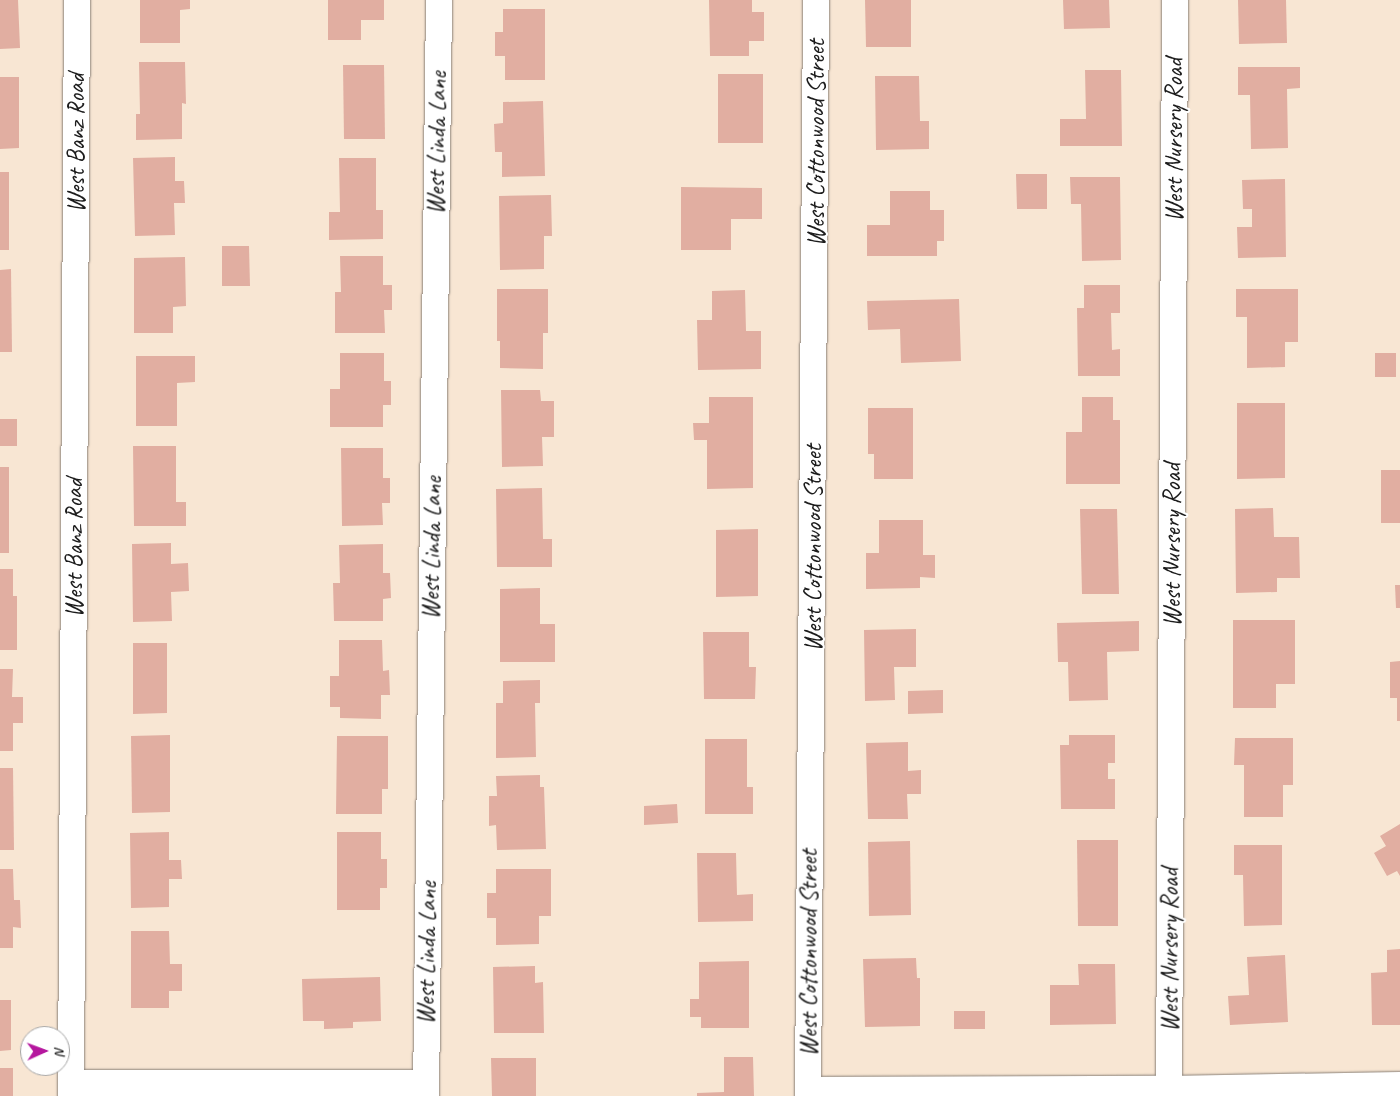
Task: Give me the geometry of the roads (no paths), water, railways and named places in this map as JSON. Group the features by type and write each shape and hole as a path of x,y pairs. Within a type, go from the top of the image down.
{"street":[{"name":"West Banz Road","path":"71,1089 76,0"},
{"name":"West Linda Lane","path":"426,1089 439,0"},
{"name":"West Cottonwood Street","path":"808,1093 816,0"},
{"name":"West Nursery Road","path":"1169,1089 1175,0"},
{"path":"808,1093 1400,1085"},
{"path":"71,1089 426,1089"}]}
